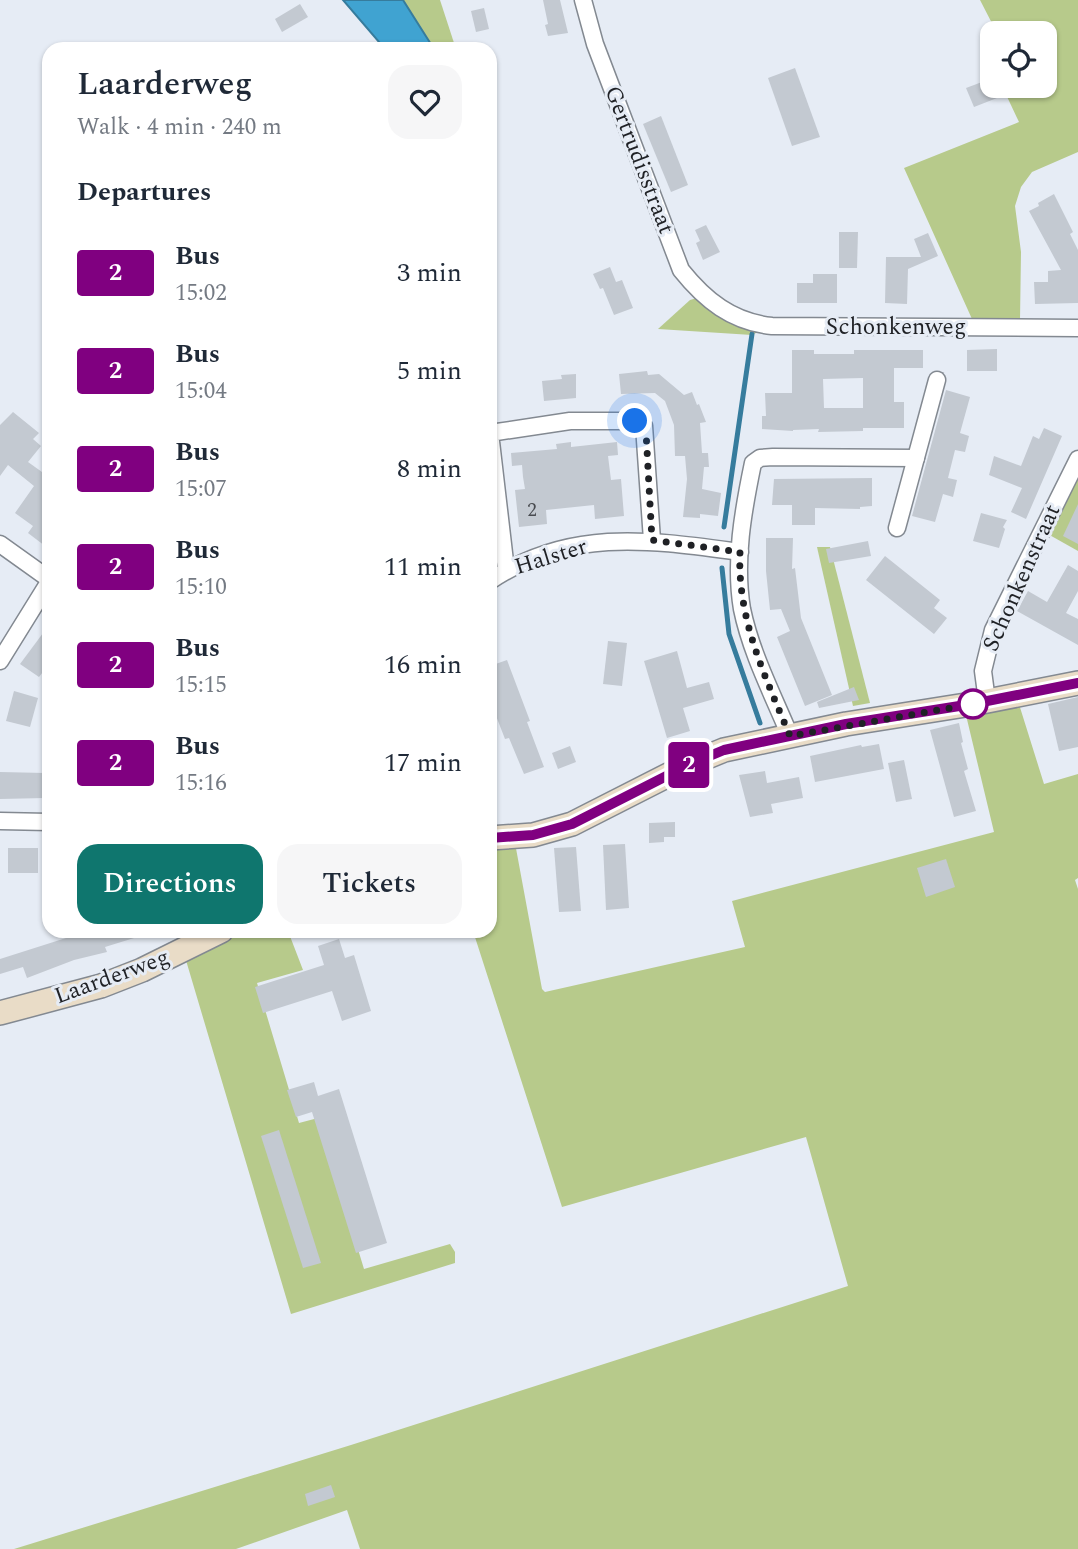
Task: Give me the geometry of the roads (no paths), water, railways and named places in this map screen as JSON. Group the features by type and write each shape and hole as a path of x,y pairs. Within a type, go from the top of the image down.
{"street":[{"name":"Gertrudisstraat","path":"583,0 595,44 681,270 717,307"},
{"name":"Schonkenweg","path":"717,307 739,318 769,326 1078,328"},
{"path":"897,528 937,380"},
{"path":"497,432 570,421 635,421 643,426 652,540"},
{"path":"790,736 753,647 743,609 740,552 753,463 760,458 916,458"},
{"name":"Schonkenstraat","path":"986,701 984,671 993,631 1078,458"},
{"path":"497,493 506,570"},
{"name":"Halster","path":"497,576 506,570 578,545 652,540 740,552"},
{"path":"0,544 42,575"},
{"path":"0,661 42,592"},
{"path":"497,838 533,835 572,824 690,764 724,750 1078,683"},
{"path":"0,821 42,822"},
{"name":"Laarderweg","path":"0,1013 101,986 185,940"}],"water":[{"path":"343,0 403,0 430,42 379,42"}],"waterway":[{"path":"724,527 752,334"},
{"path":"722,568 729,634 760,723"}]}
